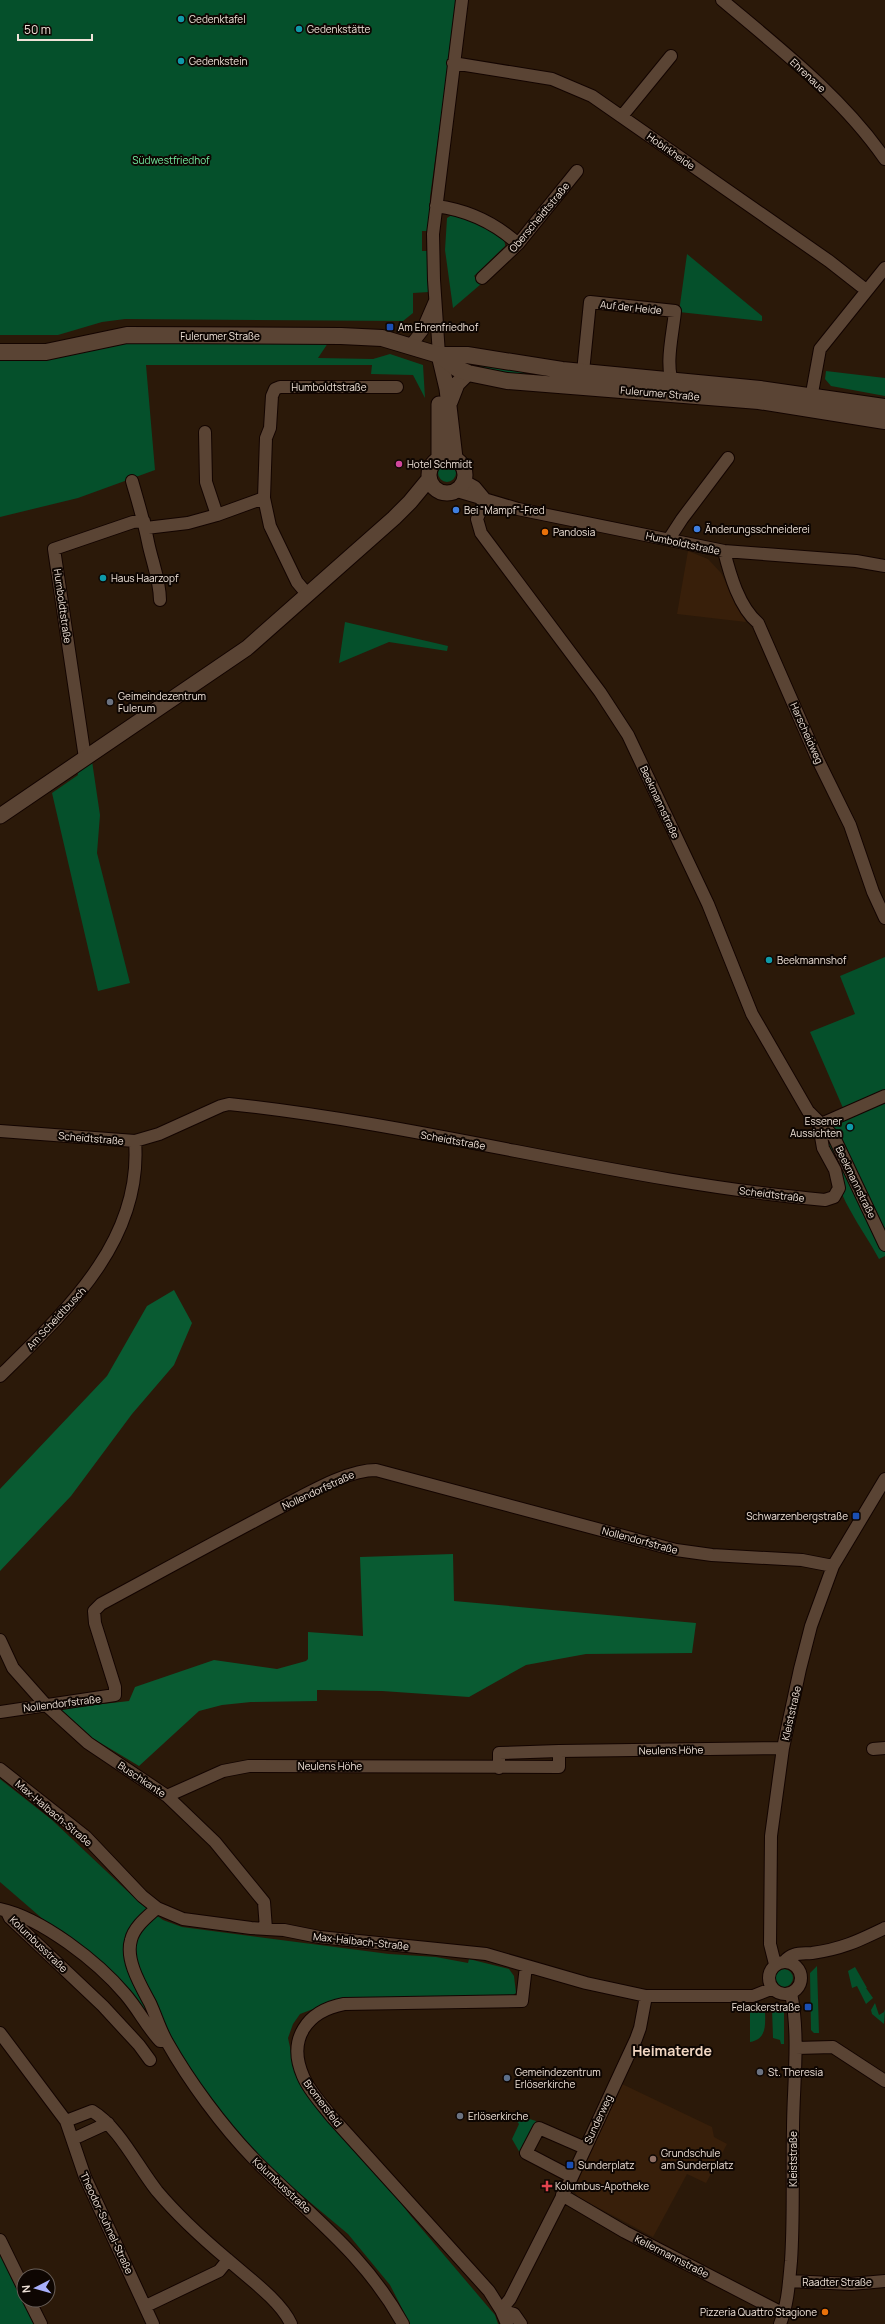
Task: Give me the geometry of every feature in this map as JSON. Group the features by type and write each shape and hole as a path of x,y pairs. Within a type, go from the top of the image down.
{"main road":[{"name":"Fulerumer Straße","path":"0,352 46,352 127,335 341,336 382,338 439,354 467,355 513,364 583,372 674,387 811,402 885,408"},
{"name":"Fulerumer Straße","path":"439,354 456,368 468,373 507,381 572,386 674,387"},
{"name":"Fulerumer Straße","path":"811,402 885,421"}],"street":[{"path":"461,486 465,472 462,464 455,458 447,456 439,458 439,354 433,256 436,206 462,0"},
{"name":"Ehrenaue","path":"722,0 794,62 845,110 885,159"},
{"path":"622,116 671,56"},
{"name":"Hobirkheide","path":"453,63 552,79 592,96 829,260 866,290"},
{"name":"Oberscheidtstraße","path":"482,278 518,244 577,171"},
{"path":"436,206 465,212 488,222 504,231 518,244"},
{"path":"811,402 820,349 885,268"},
{"path":"411,345 422,331 436,298"},
{"name":"Auf der Heide","path":"583,372 590,302 675,311 670,369 674,387"},
{"path":"439,354 449,404 455,458"},
{"path":"572,386 583,372"},
{"path":"449,404 457,384 468,373"},
{"name":"Humboldtstraße","path":"308,595 297,582 270,526 264,498 266,438 270,428 272,396 275,389 280,387 397,387"},
{"path":"205,432 206,482 217,514"},
{"name":"Humboldtstraße","path":"0,816 247,648 308,595 410,502 429,479 429,470 433,463 439,458"},
{"path":"669,539 682,519 728,458"},
{"path":"429,479 438,491"},
{"path":"132,481 145,525 160,588 160,600"},
{"name":"Humboldtstraße","path":"410,502 438,491 444,493 461,486 485,499 518,509 724,551 856,561 885,566"},
{"name":"Humboldtstraße","path":"85,758 54,549 133,522 145,525 188,523 264,498"},
{"name":"Beekmannstraße","path":"485,499 477,519 481,533 600,692 628,736 708,904 752,1014 808,1111 834,1137 885,1246"},
{"name":"Harscheidweg","path":"724,551 730,574 736,588 750,616 758,623 817,758 850,826 873,892 885,918"},
{"path":"820,1124 885,1096"},
{"name":"Scheidtstraße","path":"0,1131 135,1141 159,1134 221,1106 229,1104 335,1119 675,1180 765,1194 825,1200 834,1197 839,1188 835,1170 823,1148 820,1124"},
{"name":"Am Scheidtbusch","path":"0,1376 79,1296 110,1249 126,1210 132,1189 136,1160 135,1141"},
{"name":"Nollendorfstraße","path":"0,1712 45,1704 115,1695 115,1687 94,1623 94,1611 101,1604 242,1527 304,1496 362,1470 376,1470 676,1550 712,1555 802,1560 832,1566"},
{"name":"Kleiststraße","path":"780,1963 770,1944 769,1870 771,1836 782,1748 811,1626 832,1566 885,1479"},
{"name":"Buschkante","path":"0,1640 13,1668 45,1704 88,1744 167,1796 215,1842 264,1902 266,1929"},
{"name":"Neulens Höhe","path":"167,1796 223,1771 249,1766 559,1767 559,1751 782,1748"},
{"name":"Max-Halbach-Straße","path":"0,1769 86,1837 128,1884 157,1908 182,1919 284,1930 319,1937 486,1954 586,1983 646,1996 753,1996 771,1988"},
{"name":"Kolumbusstraße","path":"157,1908 133,1934 129,1949 140,1982 168,2044 231,2132 254,2158 344,2243 385,2292 403,2324"},
{"name":"Kolumbusstraße","path":"3,1910 54,1934 92,1961 124,1993 160,2041 168,2044"},
{"name":"Kolumbusstraße","path":"3,1910 103,2006 139,2045 150,2060"},
{"path":"810,1953 800,1971 800,1985 791,1993 780,1994 771,1988 768,1976 780,1963 788,1958 800,1952 810,1953 844,1948 885,1928"},
{"path":"780,1963 795,1966 800,1971"},
{"name":"Bromersfeld","path":"501,2310 489,2291 332,2117 312,2092 303,2078 297,2060 298,2044 302,2031 318,2013 330,2007 344,2004 522,2001 526,1966"},
{"name":"Kleiststraße","path":"782,2319 789,2281 793,2227 793,2129 796,2048 791,1993"},
{"name":"Sunderweg","path":"501,2310 510,2299 572,2177 636,2039 646,1996"},
{"name":"Theodor-Suhnel-Straße","path":"0,2032 66,2121 85,2177 146,2306 153,2324"},
{"path":"796,2048 833,2047 885,2081"},
{"path":"66,2121 92,2111 108,2123 136,2164 166,2201 280,2309 291,2324"},
{"path":"73,2139 108,2123"},
{"path":"572,2177 526,2153 539,2128 585,2148"},
{"name":"Kellermannstraße","path":"562,2195 625,2232 782,2319"},
{"path":"0,2240 16,2273"},
{"path":"146,2306 219,2271 228,2260"},
{"name":"Raadter Straße","path":"789,2281 851,2284 885,2281"},
{"path":"33,2308 41,2324"},
{"path":"501,2310 506,2324"},
{"path":"501,2310 514,2314 521,2324"}],"shaded area":[{"path":"688,551 708,559 721,573 746,622 677,614"},
{"name":"Grundschule am Sunderplatz","path":"622,2084 712,2127 714,2137 727,2144 706,2183 687,2174 653,2237 578,2197 574,2191"}],"green space":[{"name":"Südwestfriedhof","path":"0,0 457,0 430,197 429,231 422,231 422,251 428,251 429,292 413,293 413,313 403,321 125,319 102,322 58,335 0,335"},
{"path":"452,215 493,231 504,241 505,246 474,276 481,284 453,308 445,250 447,218"},
{"path":"687,254 762,316 762,321 679,312"},
{"path":"128,341 328,343 318,358 373,359 390,354 423,365 425,398 413,375 371,374 372,365 146,365 155,470 78,498 0,517 0,358"},
{"path":"461,359 573,377 565,383 459,365"},
{"path":"826,371 885,378 885,396 831,386 825,379"},
{"path":"447,464 454,466 456,473 454,480 447,482 440,480 438,473 440,466"},
{"path":"345,622 448,646 447,651 389,642 339,663"},
{"path":"92,761 100,815 97,853 130,983 98,991 52,793 78,775 77,771"},
{"path":"885,957 885,1091 843,1108 810,1032 855,1014 840,976"},
{"path":"885,1103 885,1242 834,1136 834,1123"},
{"path":"829,1141 834,1144 885,1250 885,1256 879,1259 853,1216 842,1194 826,1143"},
{"path":"174,1290 192,1323 174,1365 132,1414 71,1496 0,1571 0,1489 107,1376 147,1306"},
{"path":"453,1554 454,1601 696,1623 692,1653 586,1654 526,1665 469,1697 382,1691 317,1690 317,1701 251,1702 222,1705 199,1711 139,1766 89,1736 59,1709 129,1701 135,1687 214,1660 277,1669 306,1661 308,1659 308,1632 363,1636 360,1557"},
{"path":"0,1779 52,1820 141,1904 163,1920 182,1927 389,1954 436,1957 468,1963 469,1959 509,1969 514,1976 516,1993 510,1997 337,2000 300,2014 293,2024 288,2038 293,2061 410,2215 495,2315 498,2324 410,2324 390,2285 348,2234 255,2156 160,2032 96,1957 59,1933 0,1882"},
{"path":"817,1966 819,2033 814,2033 811,2030 810,1973"},
{"path":"855,1967 873,1998 866,2004 857,1986 852,1988 848,1971"},
{"path":"784,1969 790,1972 793,1978 790,1984 784,1987 778,1984 775,1978 778,1972"},
{"path":"875,2003 879,2015 884,2012 885,2009 884,2024 872,2014 871,2010"},
{"path":"750,2008 765,2008 765,2019 763,2034 760,2038 750,2042"},
{"path":"772,2008 784,2011 784,2044 781,2044 780,2040 773,2038"},
{"path":"517,2115 536,2121 520,2153 512,2139 519,2124 516,2120"},
{"path":"0,2252 16,2279 16,2308 28,2308 36,2324 0,2324"}],"place":[{"name":"Gedenktafel","path":"181,19"},
{"name":"Gedenkstätte","path":"299,29"},
{"name":"Gedenkstein","path":"181,61"},
{"name":"Am Ehrenfriedhof","path":"390,327"},
{"name":"Hotel Schmidt","path":"399,464"},
{"name":"Bei \"Mampf\"-Fred","path":"456,510"},
{"name":"Änderungsschneiderei","path":"697,529"},
{"name":"Pandosia","path":"545,532"},
{"name":"Haus Haarzopf","path":"103,578"},
{"name":"Geimeindezentrum Fulerum","path":"110,702"},
{"name":"Beekmannshof","path":"769,960"},
{"name":"Essener Aussichten","path":"850,1127"},
{"name":"Schwarzenbergstraße","path":"856,1516"},
{"name":"Felackerstraße","path":"808,2007"},
{"name":"St. Theresia","path":"760,2072"},
{"name":"Gemeindezentrum Erlöserkirche","path":"507,2078"},
{"name":"Erlöserkirche","path":"460,2116"},
{"name":"Grundschule am Sunderplatz","path":"653,2159"},
{"name":"Sunderplatz","path":"570,2165"},
{"name":"Kolumbus-Apotheke","path":"547,2186"},
{"name":"Pizzeria Quattro Stagione","path":"825,2312"}],"district":[{"name":"Heimaterde","path":"672,2050"}]}
